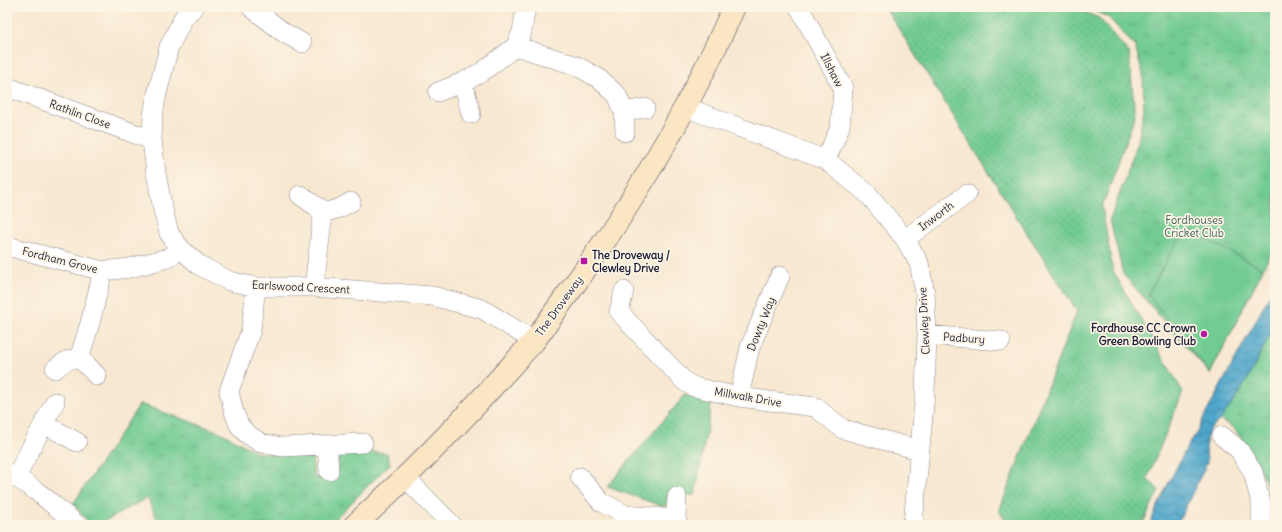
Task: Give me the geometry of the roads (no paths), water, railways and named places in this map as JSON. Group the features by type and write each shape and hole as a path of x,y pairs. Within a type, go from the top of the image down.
{"street":[{"path":"438,92 463,82 482,72 516,46 522,32 526,7"},
{"name":"The Droveway","path":"355,525 406,478 466,417 534,341 601,248 641,185 685,107 734,7"},
{"name":"Illshaw","path":"799,7 843,88 840,127 826,160"},
{"name":"Earlswood Crescent","path":"183,10 169,47 158,87 153,115 152,140 156,173 169,234 180,248 199,265 229,281 256,286 314,287 432,296 482,310 534,341"},
{"path":"262,10 283,32 302,43"},
{"path":"516,46 577,66 598,78 617,95 624,112 625,132"},
{"path":"463,82 471,114"},
{"name":"Rathlin Close","path":"7,87 152,140"},
{"name":"Clewley Drive","path":"685,107 826,160 868,194 905,239 919,263 925,293 927,335 926,394 919,450 913,525"},
{"path":"624,112 645,108"},
{"name":"Inworth","path":"905,239 967,194"},
{"path":"300,195 323,213"},
{"path":"323,213 340,208 351,202"},
{"path":"314,287 323,213"},
{"name":"Fordham Grove","path":"7,246 104,271 130,268 168,258 180,248"},
{"path":"78,359 90,323 104,271"},
{"name":"Dowty Way","path":"739,397 750,347 780,276"},
{"path":"256,286 251,330 229,391 233,409 239,425 247,434 261,443 282,447 363,443"},
{"name":"Millwalk Drive","path":"624,292 619,312 684,381 694,387 739,397 815,408 843,429 919,450"},
{"name":"Padbury","path":"927,335 1001,341"},
{"path":"54,369 66,360 78,359 85,362 97,376"},
{"path":"55,402 44,424 12,475 54,505 77,525"},
{"path":"44,424 77,442"},
{"path":"1222,436 1239,450 1253,472 1261,503 1261,525"},
{"path":"327,444 329,472"},
{"path":"580,477 600,502 626,515 677,522 677,497"},
{"path":"406,478 452,525"}],"water":[{"path":"1275,285 1275,311 1272,317 1275,325 1246,382 1220,420 1210,429 1206,440 1207,463 1177,525 1149,525 1187,447 1197,432"}],"place":[{"name":"The Droveway / Clewley Drive","path":"584,261"},
{"name":"Fordhouse CC Crown Green Bowling Club","path":"1204,334"}],"park label":[{"name":"Fordhouses Cricket Club","path":"1194,226"}]}
